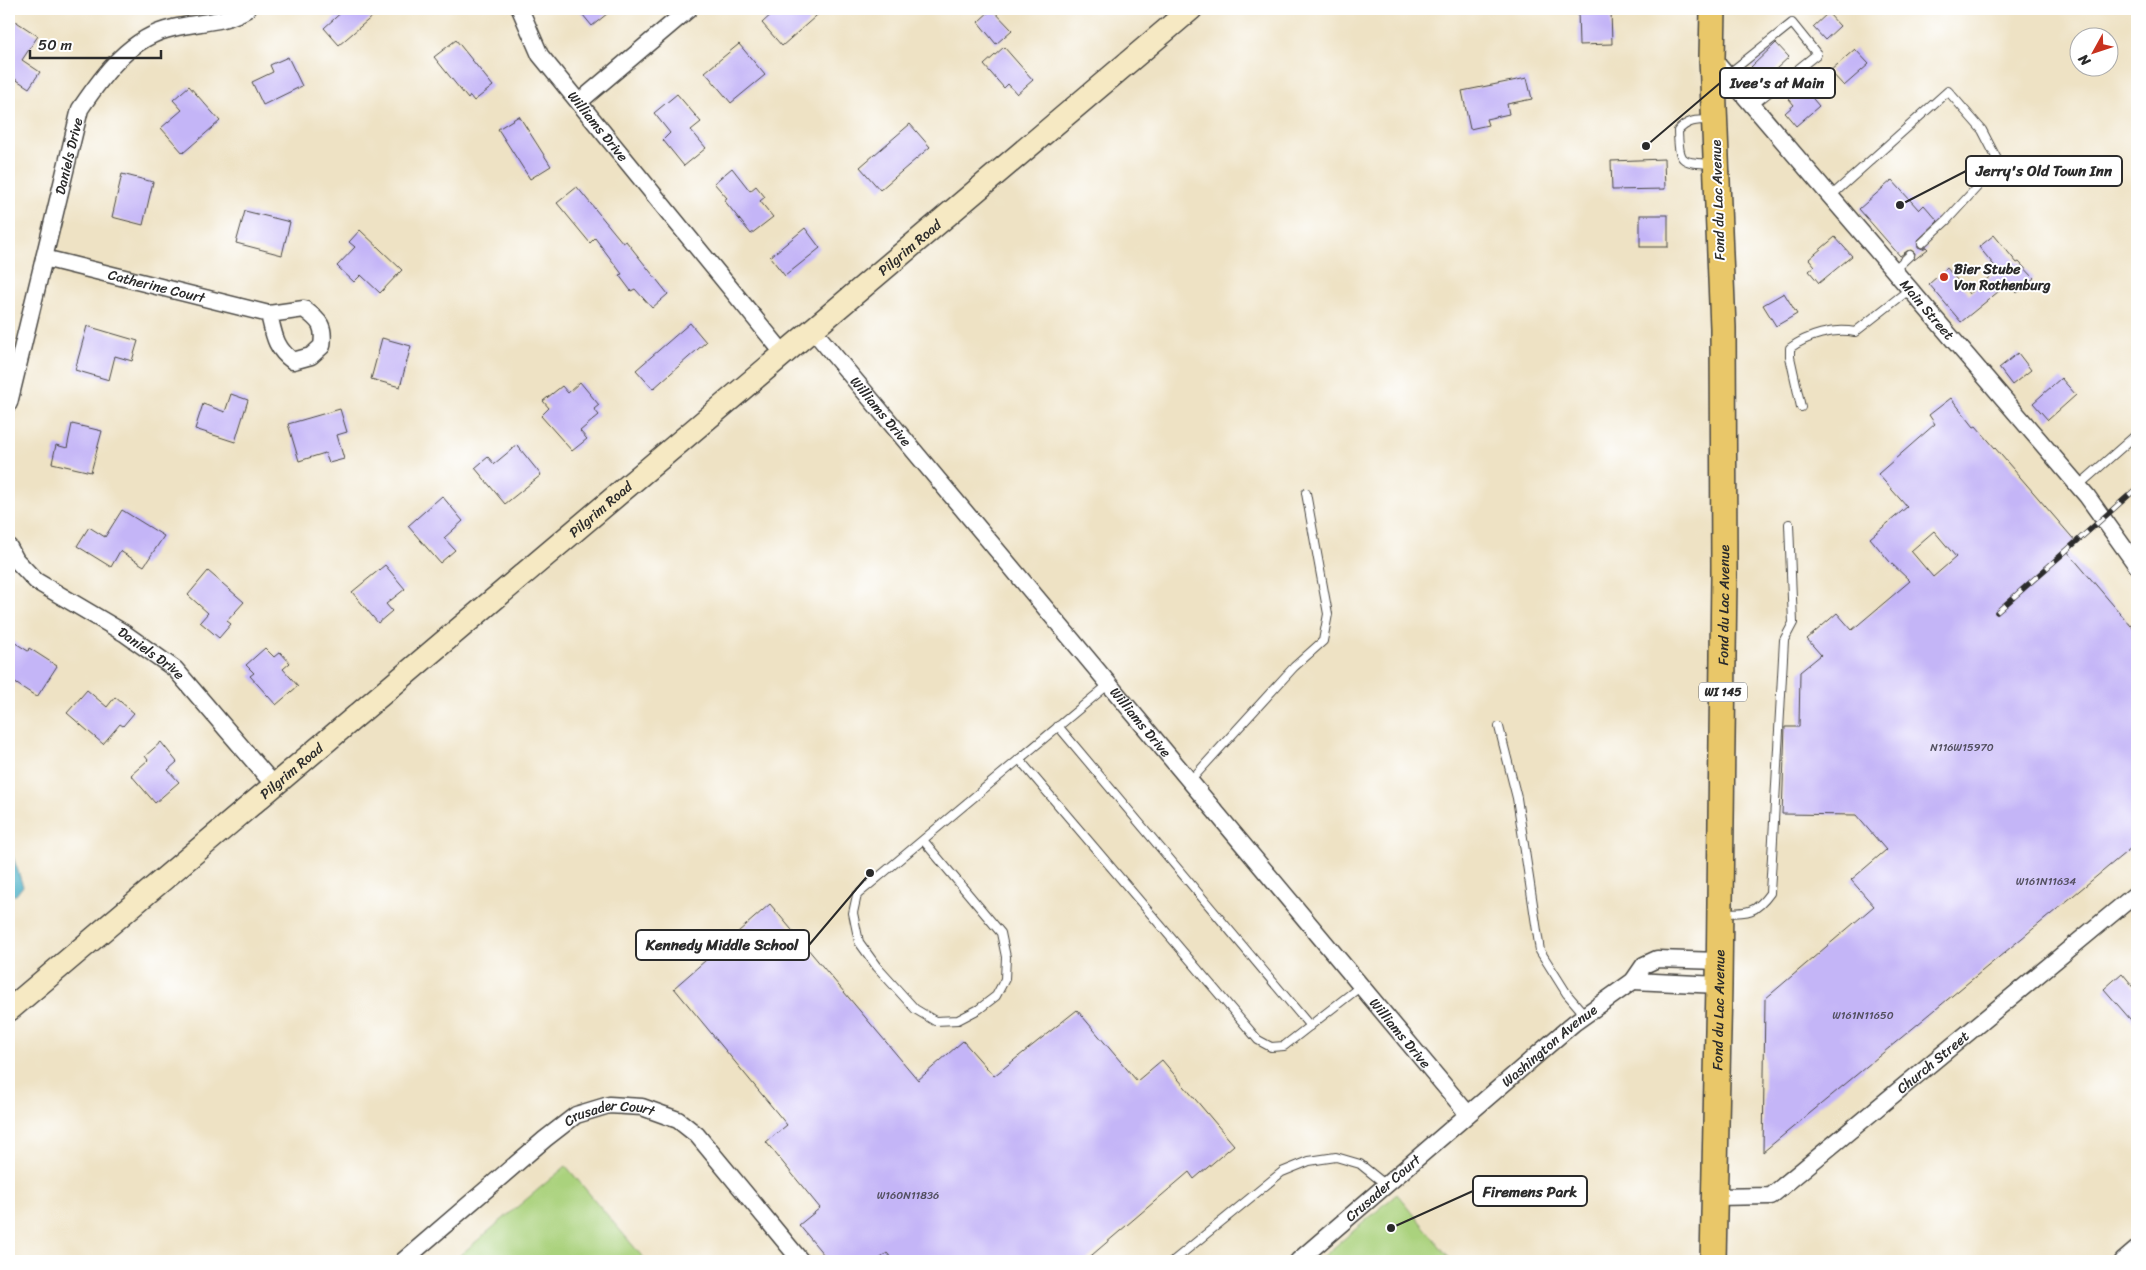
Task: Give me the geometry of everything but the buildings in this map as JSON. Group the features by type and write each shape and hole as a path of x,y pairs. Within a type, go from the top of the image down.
{"main road":[{"name":"Fond du Lac Avenue","path":"1713,9 1720,66 1715,119 1723,328 1724,564 1716,1197 1713,1261"}],"street":[{"name":"Daniels Drive","path":"9,403 80,109 102,76 136,43 171,28 213,22 239,14 247,9"},
{"name":"Williams Drive","path":"520,9 540,55 784,354"},
{"path":"579,102 689,9"},
{"name":"Pilgrim Road","path":"9,1010 1192,9"},
{"name":"Main Street","path":"1720,66 2104,517 2137,566"},
{"name":"Catherine Court","path":"44,258 269,314"},
{"name":"Williams Drive","path":"813,330 1468,1114"},
{"name":"Daniels Drive","path":"9,547 16,560 36,582 124,633 175,669 274,785"},
{"name":"Church Street","path":"1716,1197 1771,1196 2137,893"},
{"name":"Washington Avenue","path":"1468,1114 1584,1015 1633,981 1644,965 1657,959 1719,973"},
{"path":"1633,981 1719,973"},
{"name":"Crusader Court","path":"403,1261 545,1139 576,1115 609,1104 642,1107 678,1120 697,1135 801,1261"},
{"name":"Crusader Court","path":"1298,1261 1468,1114"},
{"path":"2123,1261 2137,1249"}],"lane":[{"path":"1720,66 1792,24 1804,38 1817,54 1753,105"},
{"path":"1831,196 1948,91 1982,130 1999,163 1947,220 1922,243"},
{"path":"1715,119 1690,121 1682,125 1678,131 1678,145 1683,159 1689,163 1716,165"},
{"path":"1894,270 1910,255"},
{"path":"1801,407 1790,357 1790,348 1798,342 1815,335 1843,330 1855,332 1910,289"},
{"path":"2078,486 2137,434"},
{"path":"1190,781 1294,667 1323,641 1328,614 1306,493"},
{"path":"1720,913 1744,913 1760,906 1770,893 1784,640 1793,623 1789,524"},
{"path":"923,840 1001,933 1006,957 1005,979 996,996 979,1009 958,1020 935,1021 916,1009 877,967 859,942 853,913 857,895 1109,684"},
{"path":"1058,726 1310,1026"},
{"path":"1499,727 1517,798 1540,951 1567,994 1584,1015"},
{"path":"1019,759 1258,1040 1271,1047 1284,1046 1361,986"},
{"path":"1173,1261 1282,1172 1309,1161 1336,1157 1360,1164 1386,1185"}],"green space":[{"path":"566,1166 646,1261 453,1261"},
{"path":"1397,1194 1452,1261 1318,1261"}],"water":[{"path":"9,845 23,886 16,895 9,895"}],"railway":[{"path":"1997,612 2137,488"}],"place":[{"name":"Ivee's at Main","path":"1646,146"},
{"name":"Jerry's Old Town Inn","path":"1900,205"},
{"name":"Bier Stube Von Rothenburg","path":"1944,277"},
{"name":"Kennedy Middle School","path":"870,873"},
{"name":"Firemens Park","path":"1391,1228"}]}
